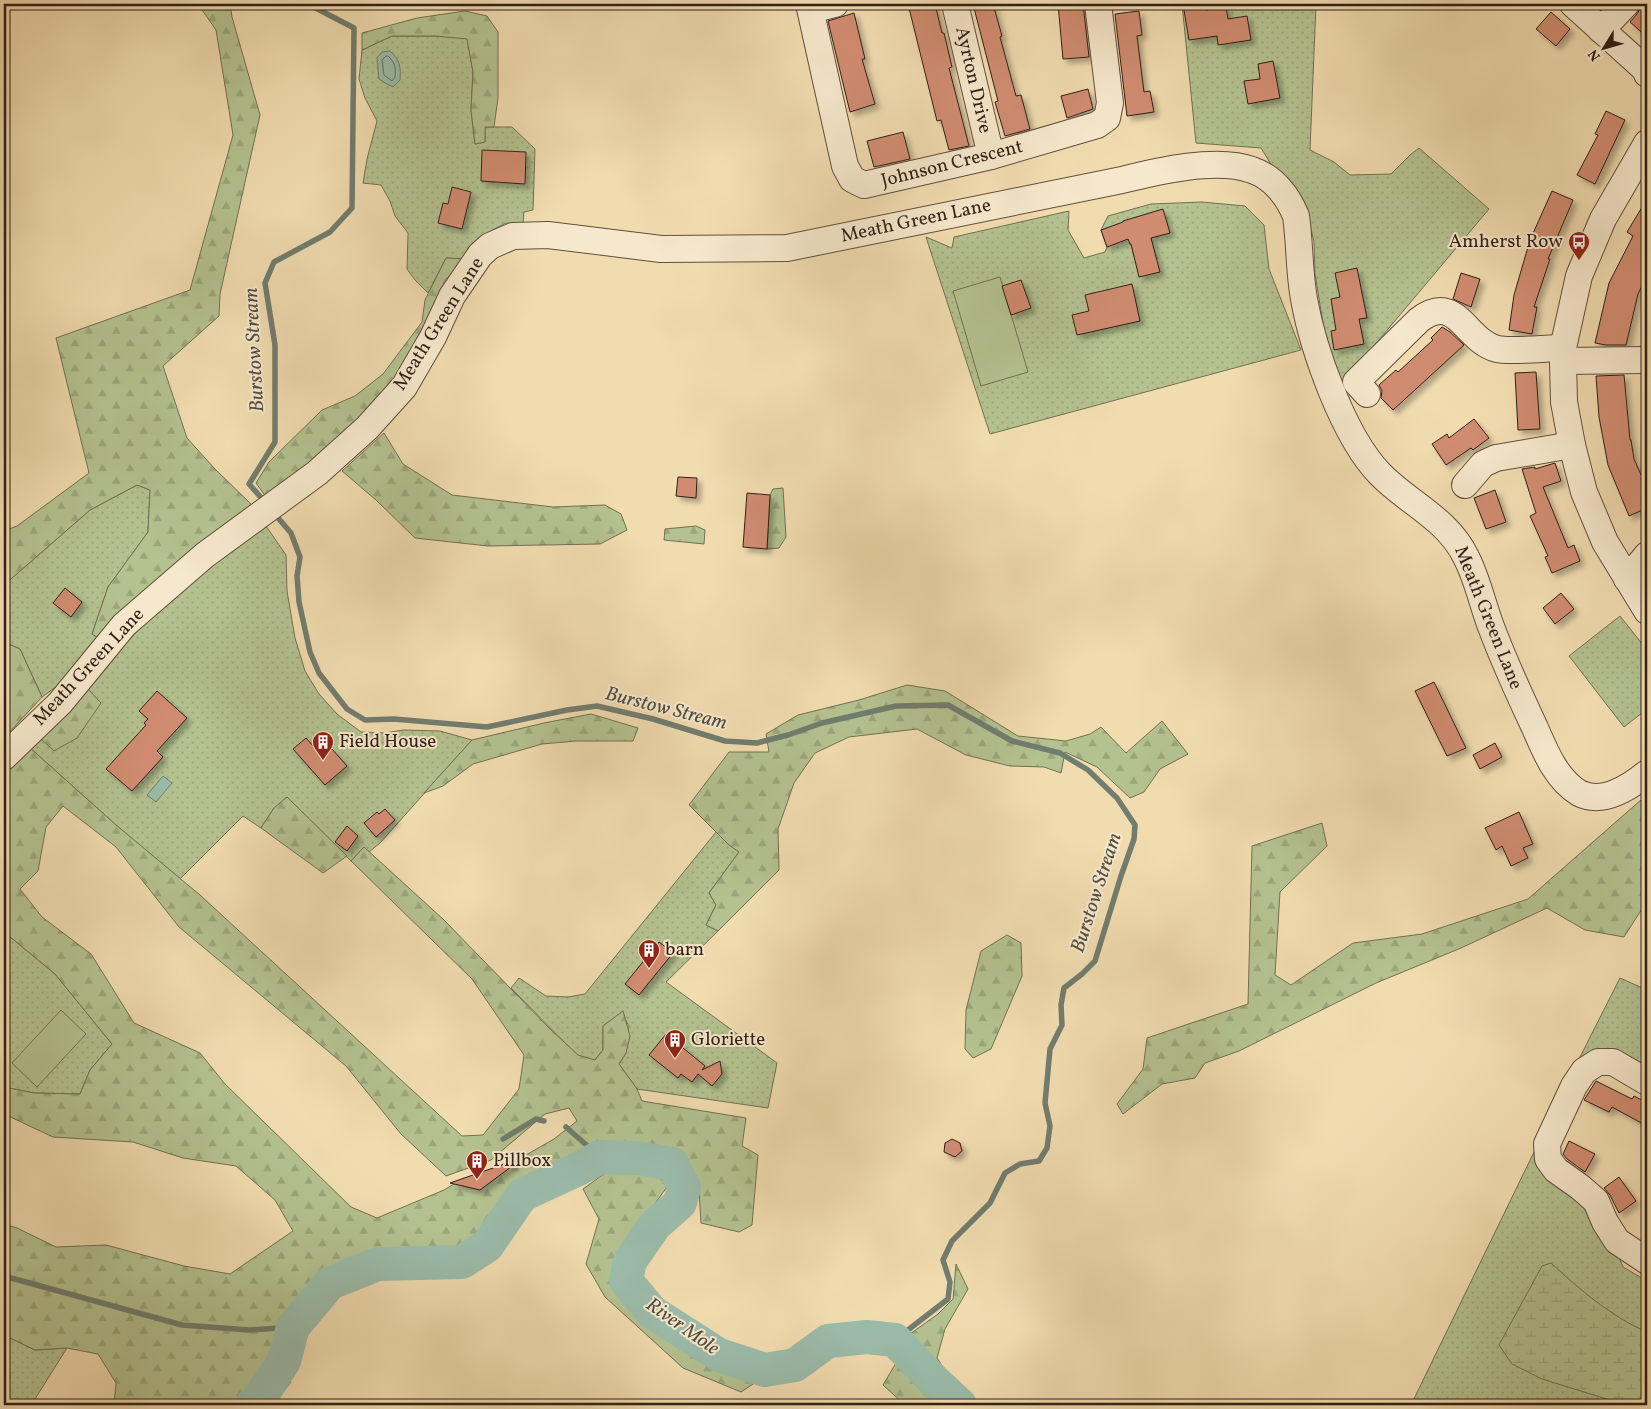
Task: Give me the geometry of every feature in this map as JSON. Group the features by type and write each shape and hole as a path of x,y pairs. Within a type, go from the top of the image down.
{"street":[{"name":"Ayrton Drive","path":"955,4 991,156"},
{"name":"Johnson Crescent","path":"818,6 845,166 852,179 864,185 991,156 1097,126 1107,118 1110,103 1098,4"},
{"path":"1573,4 1645,69 1647,74"},
{"path":"1601,30 1626,4"},
{"path":"1647,143 1603,219 1579,276 1563,354 1564,402 1572,445 1584,492 1606,542 1647,611"},
{"name":"Meath Green Lane","path":"4,757 60,703 124,625 205,555 317,473 367,428 404,387 433,337 452,296 472,266 490,246 513,236 548,235 661,249 787,248 1122,180 1160,170 1212,165 1233,166 1252,170 1271,180 1284,193 1296,216 1308,320 1328,382 1345,420 1360,447 1381,475 1448,529 1458,542 1467,558 1491,626 1524,706 1557,772 1579,793 1592,797 1606,796 1624,788 1647,773"},
{"path":"1367,394 1356,382 1419,320 1430,312 1439,310 1452,313 1488,346 1500,350 1647,360"},
{"path":"1465,485 1483,464 1496,458 1572,445"},
{"path":"1627,578 1647,555"},
{"path":"1647,1082 1613,1062 1598,1062 1584,1071 1574,1086 1547,1144 1548,1159 1556,1170 1580,1186 1596,1201 1605,1222 1618,1241 1647,1261"}],"green space":[{"path":"198,4 230,4 260,115 220,294 219,316 163,366 187,438 215,469 255,508 98,638 92,634 108,587 148,532 150,490 137,485 90,510 4,585 4,531 17,526 89,473 56,338 190,290 233,135 216,30"},
{"path":"1182,4 1316,4 1310,150 1334,162 1350,175 1391,174 1419,148 1489,209 1341,385 1326,341 1315,274 1314,241 1305,209 1280,179 1261,148 1196,143"},
{"path":"465,11 487,16 498,32 498,98 494,127 485,127 485,142 475,144 471,110 473,72 467,39 435,36 392,36 362,50 362,33 417,18"},
{"path":"392,36 467,38 473,72 471,110 475,144 485,142 485,127 512,127 535,149 533,210 524,212 523,224 506,223 487,233 464,259 446,258 428,293 407,269 408,233 395,216 390,201 381,185 363,183 377,121 365,98 359,79 362,50"},
{"path":"1202,202 1245,206 1264,225 1269,269 1301,350 990,434 926,237 952,248 954,237 1069,211 1068,230 1084,258 1105,252 1107,247 1101,230 1108,216 1151,204"},
{"path":"446,258 464,259 405,366 361,421 269,501 256,483 269,462 322,410 355,396 383,374 422,322 425,300"},
{"path":"1000,277 1028,372 981,386 953,291"},
{"path":"384,433 403,464 452,495 553,507 605,505 621,514 627,530 600,544 488,546 415,538 376,500 342,471"},
{"path":"137,485 150,490 148,532 108,587 92,634 98,638 57,686 42,697 20,649 4,642 4,585 90,510"},
{"path":"783,488 786,537 779,548 767,549 770,495 773,489"},
{"path":"266,526 286,555 287,591 295,638 305,671 319,694 337,714 361,732 440,731 472,740 380,843 369,852 364,847 351,861 287,797 274,808 261,828 243,816 180,879 29,747 86,687 94,683 143,625 229,550"},
{"path":"696,526 705,530 704,544 664,540 665,529"},
{"path":"1620,616 1647,650 1647,709 1624,727 1569,656"},
{"path":"4,642 20,649 42,697 4,738"},
{"path":"907,685 945,691 1018,736 1066,741 1090,734 1101,727 1126,753 1162,721 1188,754 1160,769 1144,792 1130,798 1097,767 1065,752 1061,773 1044,767 1010,766 966,755 917,729 849,737 815,753 794,783 778,829 779,870 718,931 706,925 716,905 709,893 739,852 729,845 689,805 729,752 769,752 766,734 798,715 859,700"},
{"path":"86,687 101,703 77,738 54,751 39,737"},
{"path":"591,714 638,728 633,741 576,741 542,744 473,764 443,786 424,793 472,740"},
{"path":"29,747 116,825 200,895 462,1136 483,1135 519,1089 524,1055 472,979 351,861 364,847 444,920 549,1028 578,1055 595,1060 603,1050 603,1026 623,1011 630,1036 626,1053 619,1064 637,1089 642,1101 746,1118 742,1146 758,1155 752,1225 739,1232 701,1223 699,1190 683,1164 660,1156 600,1150 563,1171 519,1187 503,1207 490,1234 471,1248 444,1255 375,1257 326,1277 289,1321 281,1348 272,1368 291,1382 273,1405 114,1405 116,1383 98,1354 67,1348 35,1350 4,1335 4,1224 17,1228 56,1247 106,1245 184,1266 230,1274 293,1231 275,1200 236,1166 183,1158 133,1142 53,1137 4,1114 4,1087 34,1093 80,1094 90,1070 112,1044 55,974 9,936 4,929 4,769","holes":["63,806 116,847 179,927 346,1066 401,1134 446,1176 491,1160 545,1114 569,1108 577,1121 554,1139 505,1167 488,1170 491,1181 466,1187 464,1178 444,1190 377,1218 351,1207 225,1084 200,1053 134,1023 91,954 42,917 20,889 38,871 46,827"]},
{"path":"287,797 347,856 323,873 261,828 274,808"},
{"path":"1642,799 1647,803 1647,901 1624,937 1585,930 1547,908 1461,948 1376,983 1239,1051 1205,1063 1195,1078 1162,1084 1123,1114 1117,1104 1143,1069 1147,1038 1248,1004 1252,846 1322,823 1327,846 1280,892 1275,975 1291,985 1353,943 1422,934 1528,899"},
{"path":"716,832 739,852 709,893 716,905 706,925 718,931 666,982 777,1063 768,1108 637,1089 619,1064 626,1053 629,1026 623,1011 603,1026 603,1050 595,1060 578,1056 511,988 519,978 546,996 568,997 585,994"},
{"path":"4,929 9,936 55,974 112,1044 90,1070 80,1094 34,1093 4,1087"},
{"path":"1007,935 1021,943 1022,976 991,1049 973,1058 965,1049 966,1010 981,951"},
{"path":"1620,978 1647,990 1647,1071 1577,1063"},
{"path":"61,1010 86,1034 37,1087 12,1063"},
{"path":"1535,1150 1586,1204 1618,1255 1623,1267 1647,1281 1647,1405 1411,1405"},
{"path":"608,1171 655,1172 667,1187 637,1228 611,1275 620,1296 667,1335 756,1382 741,1392 683,1368 605,1297 586,1264 599,1219 583,1189"},
{"path":"1551,1263 1609,1311 1647,1332 1647,1405 1626,1405 1542,1379 1512,1364 1499,1345 1542,1266"},
{"path":"956,1264 968,1289 945,1329 937,1358 951,1379 972,1402 940,1381 926,1395 936,1405 905,1405 883,1385 896,1363 893,1346 938,1314 953,1299"},
{"path":"4,1335 35,1350 67,1348 35,1399 12,1405 4,1405"}],"water":[{"path":"390,51 398,61 400,71 400,80 393,87 379,79 377,58 382,52"},
{"path":"163,776 172,783 156,802 147,795"}],"building":[{"path":"908,4 935,4 942,33 944,33 952,67 949,68 969,146 949,150 941,120 937,121"},
{"path":"973,4 993,4 1016,96 1021,95 1030,129 1005,136 995,102 998,101"},
{"path":"1058,4 1083,4 1089,57 1063,59"},
{"path":"1183,4 1205,4 1206,10 1226,7 1228,19 1247,16 1251,40 1218,45 1217,36 1189,40"},
{"path":"1643,4 1647,4 1647,37 1630,22"},
{"path":"1139,11 1142,35 1137,36 1144,92 1150,91 1154,112 1127,116 1115,14"},
{"path":"1551,12 1570,29 1556,46 1536,29"},
{"path":"854,13 865,59 862,59 875,104 850,112 828,21"},
{"path":"1273,61 1280,98 1248,104 1244,81 1260,79 1258,64"},
{"path":"1088,89 1093,109 1067,118 1061,96"},
{"path":"1606,111 1625,120 1595,184 1577,175 1598,135 1595,134"},
{"path":"903,132 910,159 874,167 867,141"},
{"path":"482,150 526,152 525,184 481,181"},
{"path":"452,187 471,192 462,229 438,223 443,203 448,204"},
{"path":"1552,191 1573,200 1548,259 1550,259 1534,307 1537,307 1532,334 1509,330 1514,295 1530,240"},
{"path":"1647,199 1647,276 1638,294 1626,345 1595,343 1609,283 1633,236 1627,232"},
{"path":"1163,209 1170,233 1151,238 1160,272 1139,277 1128,239 1107,247 1101,230"},
{"path":"1357,268 1367,318 1359,319 1364,344 1334,350 1331,331 1336,330 1331,299 1340,297 1335,273"},
{"path":"1461,273 1480,279 1471,307 1453,299"},
{"path":"1021,280 1031,308 1011,315 1002,286"},
{"path":"1132,284 1140,321 1077,335 1072,315 1089,311 1085,295"},
{"path":"1442,327 1464,345 1393,410 1381,398 1382,391 1379,385 1396,370 1398,372 1433,340 1431,338"},
{"path":"1536,372 1540,429 1518,430 1515,373"},
{"path":"1624,375 1630,440 1634,459 1647,488 1647,508 1629,516 1608,465 1599,417 1596,376"},
{"path":"1474,419 1489,438 1473,450 1471,448 1446,465 1432,444 1447,434 1449,438"},
{"path":"1555,463 1561,481 1543,487 1568,548 1574,545 1580,561 1552,573 1545,557 1548,556 1530,516 1536,513 1522,469 1535,467 1535,469"},
{"path":"678,477 697,478 696,498 676,496"},
{"path":"1495,490 1506,522 1486,529 1474,498"},
{"path":"747,493 770,495 767,549 743,547"},
{"path":"65,588 82,602 71,617 53,603"},
{"path":"1561,593 1574,609 1555,624 1543,608"},
{"path":"1434,682 1466,748 1447,756 1415,691"},
{"path":"157,691 187,718 157,751 163,757 132,791 106,769 146,725 144,723 148,719 139,711"},
{"name":"Field House","path":"306,738 323,757 332,749 347,766 325,785 293,749"},
{"path":"1495,743 1502,757 1480,769 1473,755"},
{"path":"385,809 395,820 376,837 364,823 377,812 379,814"},
{"path":"1519,812 1533,844 1523,848 1528,858 1511,866 1502,846 1496,850 1485,828"},
{"path":"347,826 358,836 347,851 335,842"},
{"name":"barn","path":"659,942 673,953 639,995 625,984"},
{"name":"Gloriette","path":"666,1034 705,1066 702,1070 720,1061 722,1074 712,1086 698,1074 692,1082 681,1074 678,1078 649,1055"},
{"path":"1596,1081 1632,1099 1634,1096 1647,1103 1647,1126 1612,1107 1609,1112 1584,1100"},
{"path":"952,1139 960,1143 962,1151 955,1157 944,1152 945,1143"},
{"path":"1569,1141 1595,1154 1585,1172 1563,1154"},
{"path":"513,1161 515,1164 480,1190 450,1183"},
{"path":"1619,1177 1636,1201 1619,1213 1610,1195 1604,1188"}],"waterway":[{"name":"Burstow Stream","path":"266,503 249,484 275,442 275,345 265,283 274,262 330,232 352,208 354,28 308,4"},
{"name":"Burstow Stream","path":"273,512 291,533 300,557 297,576 299,602 310,652 319,673 347,709 365,720 394,719 487,727 567,710 597,706 653,719 725,741 757,743 822,723 896,706 948,705 1012,741 1060,753 1088,770 1117,798 1135,825 1134,839 1095,961 1064,988 1061,1005 1062,1025 1050,1049 1045,1103 1050,1126 1047,1148 1039,1161 1020,1164 1005,1173 990,1203 952,1241 943,1260 950,1282 948,1299 895,1340"},
{"path":"503,1139 536,1119 544,1121"},
{"path":"566,1127 600,1157"},
{"name":"River Mole","path":"252,1405 264,1392 284,1361 293,1327 330,1283 378,1264 462,1262 487,1246 522,1195 600,1157 638,1158 672,1164 684,1187 680,1203 655,1225 630,1261 626,1281 652,1312 719,1355 765,1370 795,1365 828,1341 867,1337 895,1340 960,1405"},
{"path":"4,1276 182,1325 249,1330 293,1327"}],"place":[{"name":"Amherst Row","path":"1579,261"},
{"name":"Field House","path":"323,761"},
{"name":"barn","path":"649,969"},
{"name":"Gloriette","path":"675,1059"},
{"name":"Pillbox","path":"477,1180"}]}
